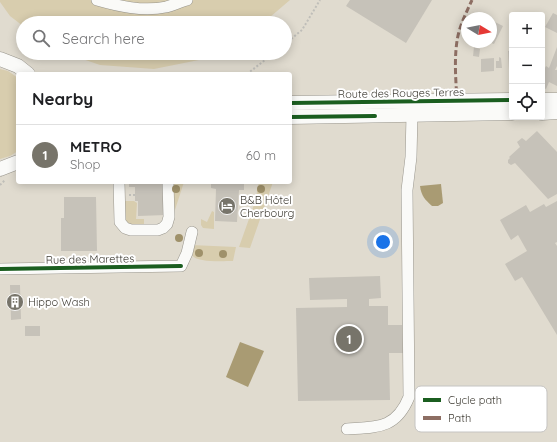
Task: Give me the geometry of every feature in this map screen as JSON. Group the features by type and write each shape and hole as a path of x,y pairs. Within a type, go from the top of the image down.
{"main road":[{"path":"0,59 18,66 26,72"},
{"name":"Route des Rouges Terres","path":"292,103 509,100"},
{"path":"545,100 557,100"},
{"path":"545,113 557,112"},
{"name":"Route des Rouges Terres","path":"292,117 509,113"},
{"path":"0,169 16,163"}],"street":[{"path":"97,0 116,6 140,8 165,7 187,0"},
{"path":"347,429 373,427 387,424 398,416 409,397 407,190 411,157 412,115"},
{"path":"119,184 120,222 125,228 131,230 158,230 167,224 169,218 168,184"},
{"name":"Rue des Marettes","path":"0,269 181,266 187,253 192,232"}],"path":[{"path":"292,38 302,30 320,0"},
{"path":"250,72 265,60"}],"shaded area":[{"path":"0,0 290,0 271,16 16,16 16,21 10,16"},
{"path":"85,60 199,60 154,69 100,65"},
{"path":"0,69 8,71 16,77 16,152 0,159"},
{"path":"170,184 183,184 174,213"},
{"path":"259,184 272,184 250,248 239,247 255,202"},
{"path":"441,184 443,203 438,206 432,206 427,202 421,192 420,186"},
{"path":"125,201 134,201 137,203 136,219 144,219 144,227 126,224 123,204"},
{"path":"212,211 214,212 214,229 203,228 201,225 201,219 207,222"},
{"path":"191,245 236,247 233,261 211,261 195,258 191,253"},
{"path":"240,342 264,351 248,387 226,377"}],"building":[{"path":"350,0 432,0 406,43 346,6"},
{"path":"553,13 557,15 557,33 545,27"},
{"path":"497,23 503,26 497,38"},
{"path":"557,47 557,66 555,70 557,70 557,86 549,82 546,89 545,68 546,66 549,68"},
{"path":"474,48 480,49 479,57 473,56"},
{"path":"499,57 501,58 502,68 496,68 496,61 499,61"},
{"path":"494,58 494,71 481,72 481,59"},
{"path":"537,131 557,152 557,194 548,199 515,163 511,165 508,163 509,157 520,147 517,142 522,138 526,141"},
{"path":"129,184 165,184 166,215 138,216 138,201 135,201 135,187 129,187"},
{"name":"B&B Hôtel Cherbourg","path":"211,184 244,184 244,190 239,190 237,222 215,221 216,189 211,188"},
{"path":"64,197 96,197 97,251 61,251 61,218 64,218"},
{"path":"557,201 557,242 555,243 557,246 557,335 522,277 515,281 505,264 527,251 518,235 511,240 500,220 526,205 530,212 544,204 546,207"},
{"path":"380,276 381,298 369,299 369,306 388,306 388,325 402,325 403,353 389,353 390,400 298,401 296,308 347,307 347,299 310,300 309,278"},
{"name":"Hippo Wash","path":"10,285 20,285 21,319 11,320"},
{"path":"25,326 40,326 40,336 25,336"}],"marked path":[{"path":"457,101 455,64 457,41 461,25 472,0"}],"cycle path":[{"path":"292,103 509,100"},
{"path":"292,117 375,116"},
{"path":"0,269 181,266"}],"place":[{"name":"B&B Hôtel Cherbourg","path":"227,206"},
{"name":"Hippo Wash","path":"15,302"},
{"name":"METRO","path":"349,339"}]}
